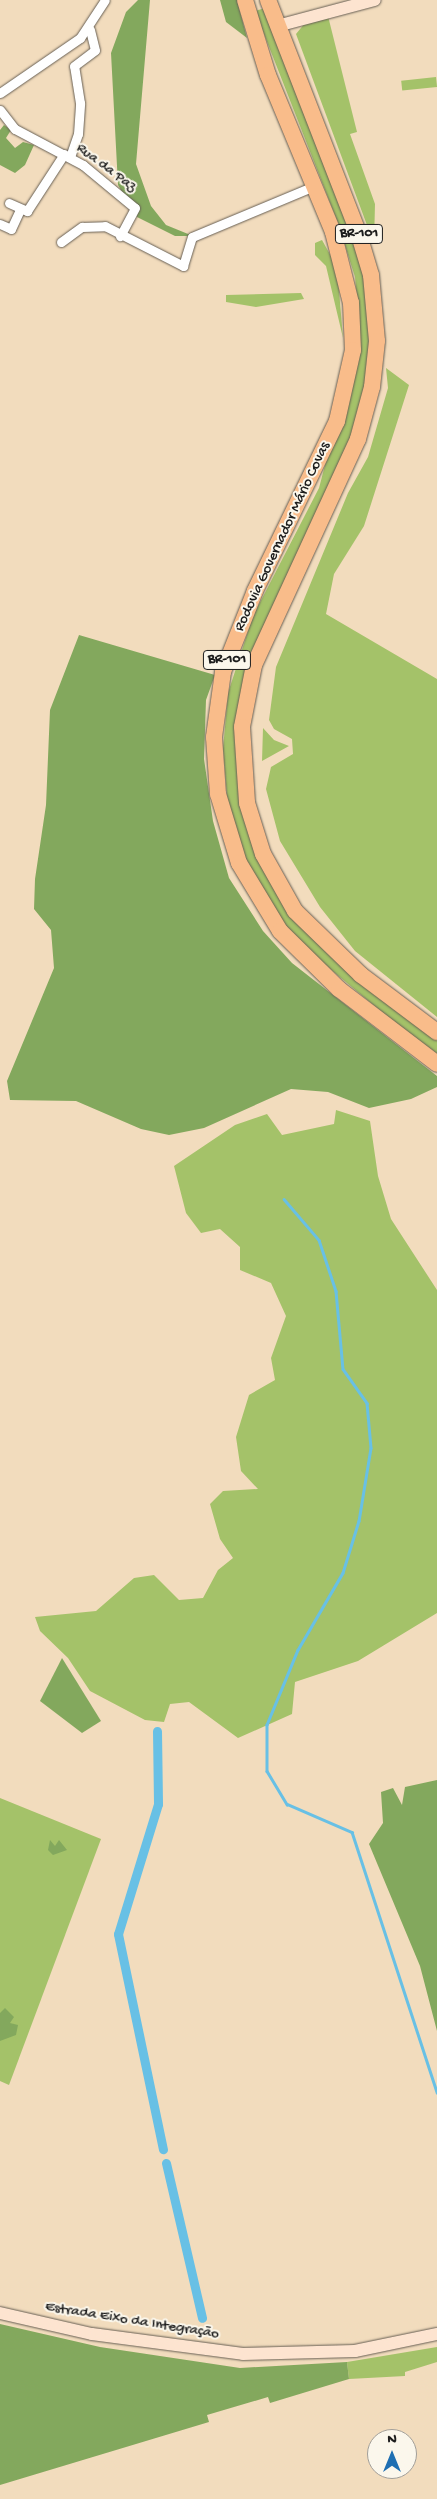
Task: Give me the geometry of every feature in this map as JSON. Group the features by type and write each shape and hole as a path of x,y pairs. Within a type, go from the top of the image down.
{"highway":[{"name":"Rodovia Governador Mário Covas","path":"246,0 268,75 314,186 348,286 351,371 330,436 255,591 223,672 214,737 218,794 239,863 280,931 339,989 437,1064"},
{"name":"Rodovia Governador Mário Covas","path":"268,0 359,235 371,276 377,342 372,387 358,439 254,665 242,727 246,803 263,854 295,912 361,975 437,1032"}],"main road":[{"path":"277,26 375,0"},
{"name":"Estrada Eixo da Integração","path":"0,2313 92,2334 243,2354 354,2351 437,2334"}],"street":[{"path":"0,93 90,30 105,0"},
{"path":"9,203 20,210 27,211 67,155 78,134 80,103 74,66 95,50 90,30"},
{"name":"Rua da Paz","path":"0,110 29,139 67,155 135,208 120,236"},
{"path":"61,242 88,226 105,226 120,236 183,266 192,236 314,186"},
{"path":"0,224 11,229 20,210"}],"green space":[{"path":"138,0 150,0 136,164 151,206 166,225 193,236 175,236 137,217 118,185 111,53 126,12"},
{"path":"220,0 237,0 247,38 226,22"},
{"path":"265,8 356,238 372,324 361,416 277,597 238,757 273,882 437,1040 437,1058 293,938 253,883 228,808 223,749 228,693 253,616 319,488 360,332 355,277 338,223 255,11"},
{"path":"328,16 357,132 350,134 375,204 374,244 296,34 305,23"},
{"path":"436,77 437,87 402,91 401,81"},
{"path":"4,125 11,130 6,138 15,148 23,142 34,145 25,165 15,173 0,165 0,130"},
{"path":"322,240 337,267 343,338 326,266 315,255 315,243"},
{"path":"301,293 304,299 256,307 226,302 226,295"},
{"path":"386,368 409,385 364,526 334,574 326,614 437,679 437,1017 355,951 320,907 280,841 266,789 271,767 293,754 292,739 274,729 269,720 276,667 348,493 368,457 388,388"},
{"path":"79,635 215,675 206,700 204,759 213,821 229,878 263,931 292,963 437,1076 437,1087 411,1099 369,1108 328,1092 291,1089 204,1128 169,1135 141,1129 76,1101 10,1100 7,1081 54,968 51,930 34,909 35,879 46,805 50,710"},
{"path":"263,728 274,740 289,746 262,761"},
{"path":"336,1110 370,1121 378,1176 391,1219 437,1290 437,1613 358,1661 295,1682 292,1714 238,1738 189,1702 170,1704 164,1722 145,1720 90,1691 68,1658 40,1631 35,1617 96,1611 134,1578 154,1575 179,1600 203,1598 218,1570 233,1558 220,1539 210,1504 223,1491 258,1489 241,1471 236,1437 249,1395 275,1380 271,1358 286,1316 271,1283 240,1270 240,1247 220,1229 201,1233 186,1213 174,1166 235,1125 267,1114 282,1135 334,1124"},
{"path":"62,1658 101,1721 82,1733 40,1701"},
{"path":"437,1780 437,2031 420,1966 369,1844 383,1823 381,1792 393,1788 402,1805 405,1787"},
{"path":"0,1798 101,1839 9,2085 0,2081"},
{"path":"50,1840 55,1846 59,1840 67,1850 53,1855 48,1850"},
{"path":"5,2008 14,2017 10,2023 18,2025 16,2035 0,2041 0,2013"},
{"path":"0,2324 100,2347 240,2368 347,2362 349,2379 270,2403 268,2397 207,2415 209,2422 0,2485"},
{"path":"437,2347 437,2362 405,2372 405,2376 349,2379 347,2362"}],"waterway":[{"path":"284,1199 319,1240 336,1291 343,1369 367,1403 371,1448 359,1521 343,1573 298,1650 267,1725 267,1771 287,1804 352,1832 437,2092"},
{"path":"157,1731 158,1804 118,1934 163,2149"},
{"path":"166,2163 202,2318"}]}
